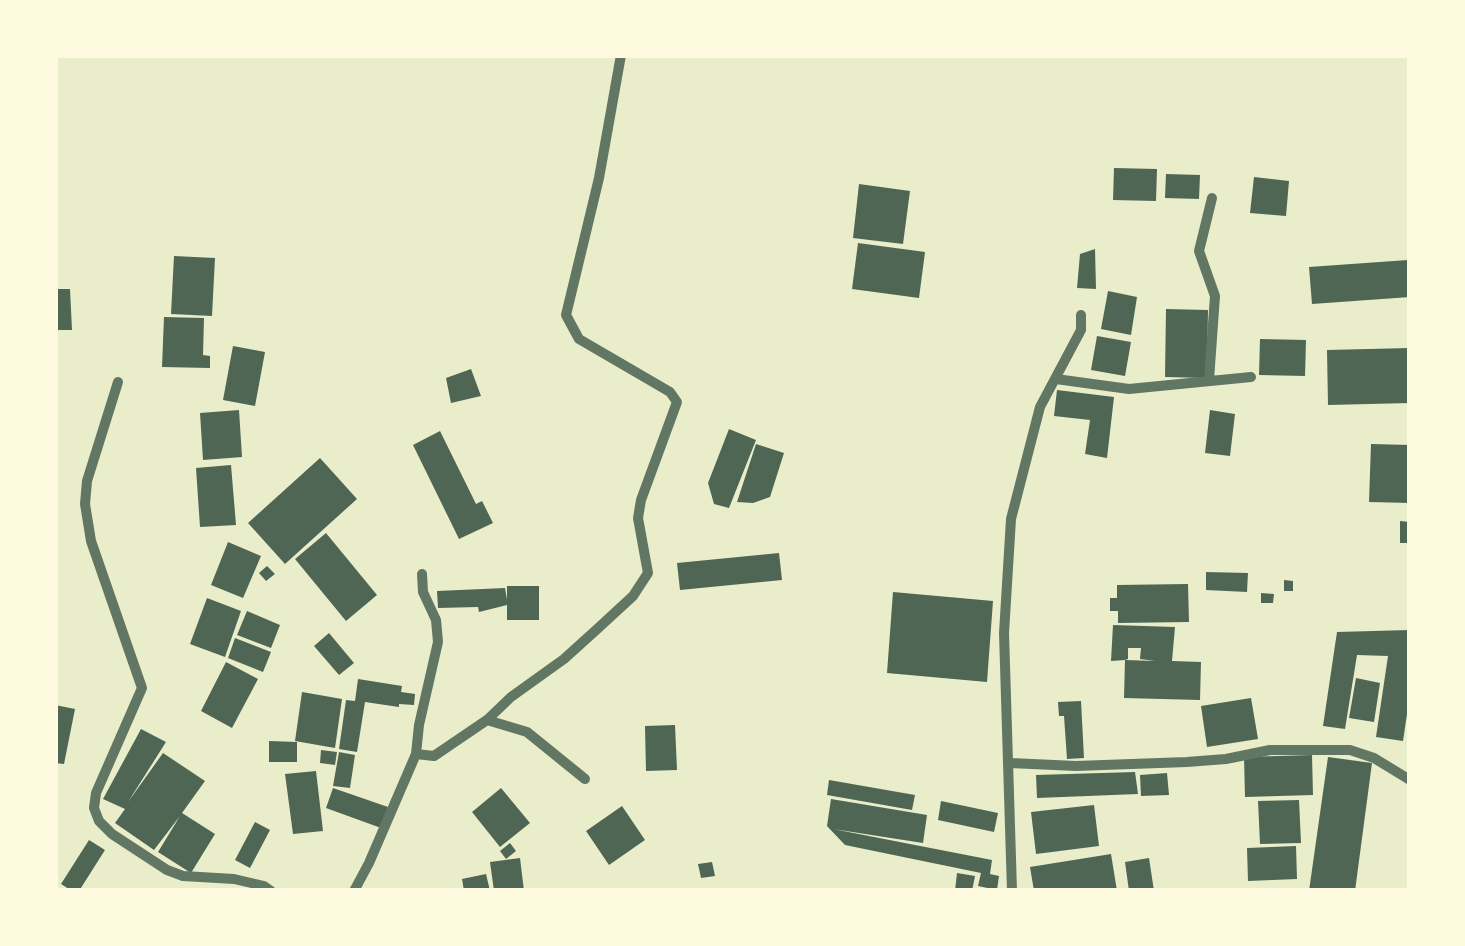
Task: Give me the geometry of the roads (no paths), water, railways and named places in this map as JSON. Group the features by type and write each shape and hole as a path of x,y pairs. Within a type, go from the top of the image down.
{"street":[{"path":"416,754 434,756 486,720 521,688 564,659 633,596 648,573 638,518 641,500 677,402 670,392 579,340 566,315 599,178 621,55"},
{"path":"1209,380 1216,296 1199,251 1212,198"},
{"path":"1012,891 1004,634 1011,519 1040,407 1081,330 1081,315"},
{"path":"1056,379 1116,389 1251,377"},
{"path":"118,382 86,481 85,504 91,541 142,688 96,793 94,808 99,821 112,834 167,870 183,876 234,879 271,891"},
{"path":"354,891 370,863 416,754 438,642 436,620 423,592 422,574"},
{"path":"486,720 527,732 584,779"},
{"path":"1010,763 1076,766 1187,762 1270,750 1350,750 1374,758 1410,780"}]}
